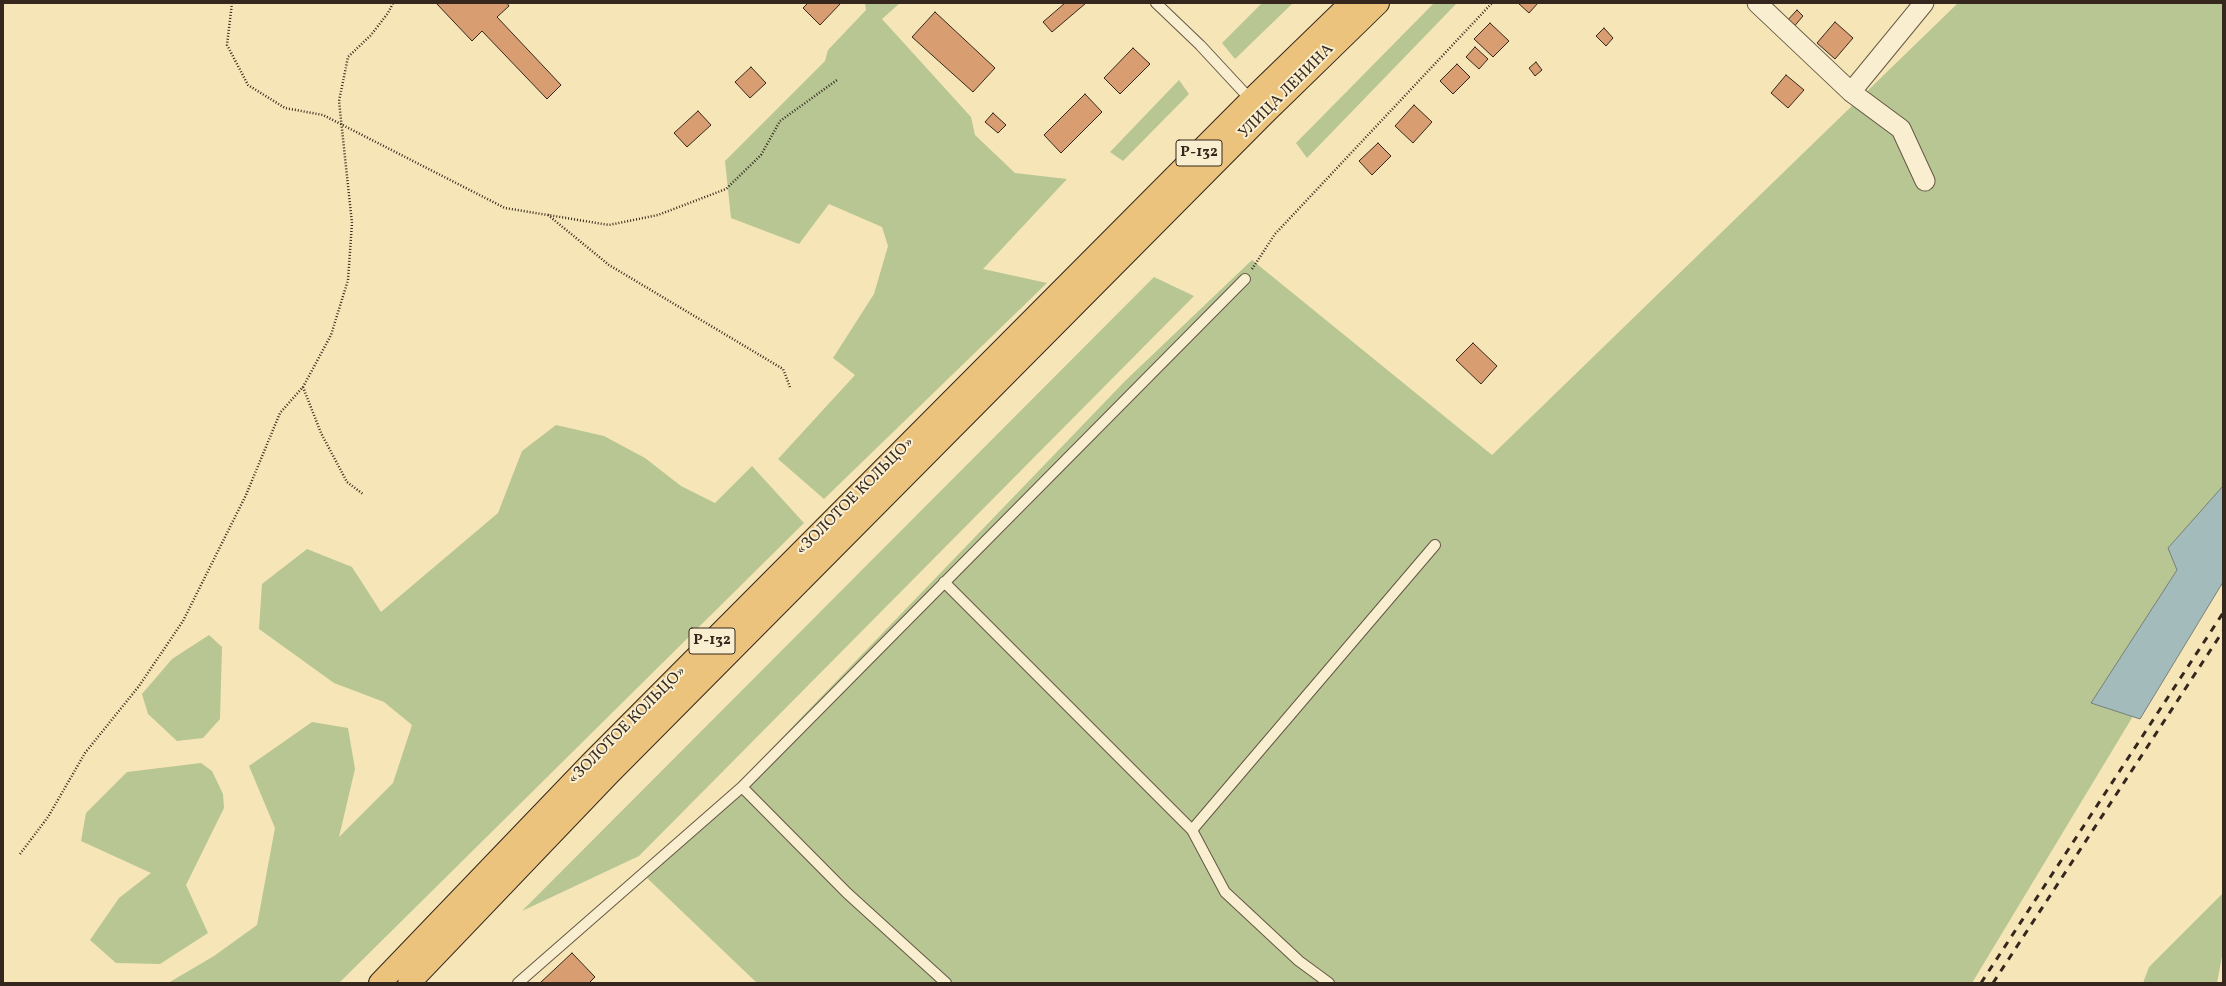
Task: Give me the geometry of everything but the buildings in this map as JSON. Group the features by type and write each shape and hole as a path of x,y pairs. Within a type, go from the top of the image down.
{"highway":[{"name":"УЛИЦА ЛЕНИНА","path":"1056,311 1251,100 1351,3"},
{"name":"УЛИЦА ЛЕНИНА","path":"1056,311 1264,114 1378,3"},
{"name":"«ЗОЛОТОЕ КОЛЬЦО»","path":"380,983 599,755 1056,311"},
{"name":"«ЗОЛОТОЕ КОЛЬЦО»","path":"409,983 1056,311"}],"street":[{"path":"1756,3 1851,92 1901,129 1924,181"},
{"path":"1851,92 1924,3"}],"lane":[{"path":"1156,3 1200,45 1251,100"},
{"path":"518,983 742,787 1245,279"},
{"path":"1192,830 1435,545"},
{"path":"944,582 1192,830 1224,892 1299,961 1330,983"},
{"path":"742,787 847,893 946,983"}],"path":[{"path":"232,3 227,45 248,85 285,108 323,115 505,208 610,224 658,215 726,189 761,155 780,121 837,80"},
{"path":"20,854 48,817 85,753 139,686 183,621 246,495 280,413 303,387 331,336 348,280 352,223 343,126 339,101 348,58 388,13 393,3"},
{"path":"1245,279 1275,234 1492,3"},
{"path":"548,215 609,265 783,370 790,387"},
{"path":"303,387 321,433 347,482 363,494"}],"green space":[{"path":"865,3 900,3 882,19 971,117 975,135 1015,173 1067,179 983,269 1047,283 824,499 778,459 855,375 833,358 874,294 888,246 882,227 829,204 799,244 731,218 725,161 825,61 828,50 866,10"},
{"path":"1262,3 1293,3 1235,59 1222,43"},
{"path":"1434,3 1457,3 1307,158 1296,143"},
{"path":"1958,3 2223,3 2223,576 2188,625 1972,983 757,983 647,878 1125,381 1252,260 1492,455"},
{"path":"1179,80 1189,94 1123,161 1110,152"},
{"path":"1154,277 1194,296 639,856 522,911"},
{"path":"556,425 604,436 645,458 681,486 715,503 752,466 804,523 339,983 168,983 214,956 257,925 275,828 249,766 312,722 348,728 355,769 339,837 393,783 412,725 384,702 334,683 259,629 262,584 307,549 352,567 381,612 498,513 522,451"},
{"path":"209,635 222,647 220,719 203,738 177,741 148,714 142,694 172,659"},
{"path":"201,763 212,771 223,794 224,808 186,885 208,933 160,964 116,963 90,940 119,898 151,873 81,841 86,813 127,772"},
{"path":"2223,893 2223,951 2217,983 2143,983 2149,967"}],"water":[{"path":"2223,486 2223,582 2140,719 2091,703 2177,570 2168,548"}],"railway":[{"path":"1981,983 2223,613"},
{"path":"1993,983 2223,631"}]}
